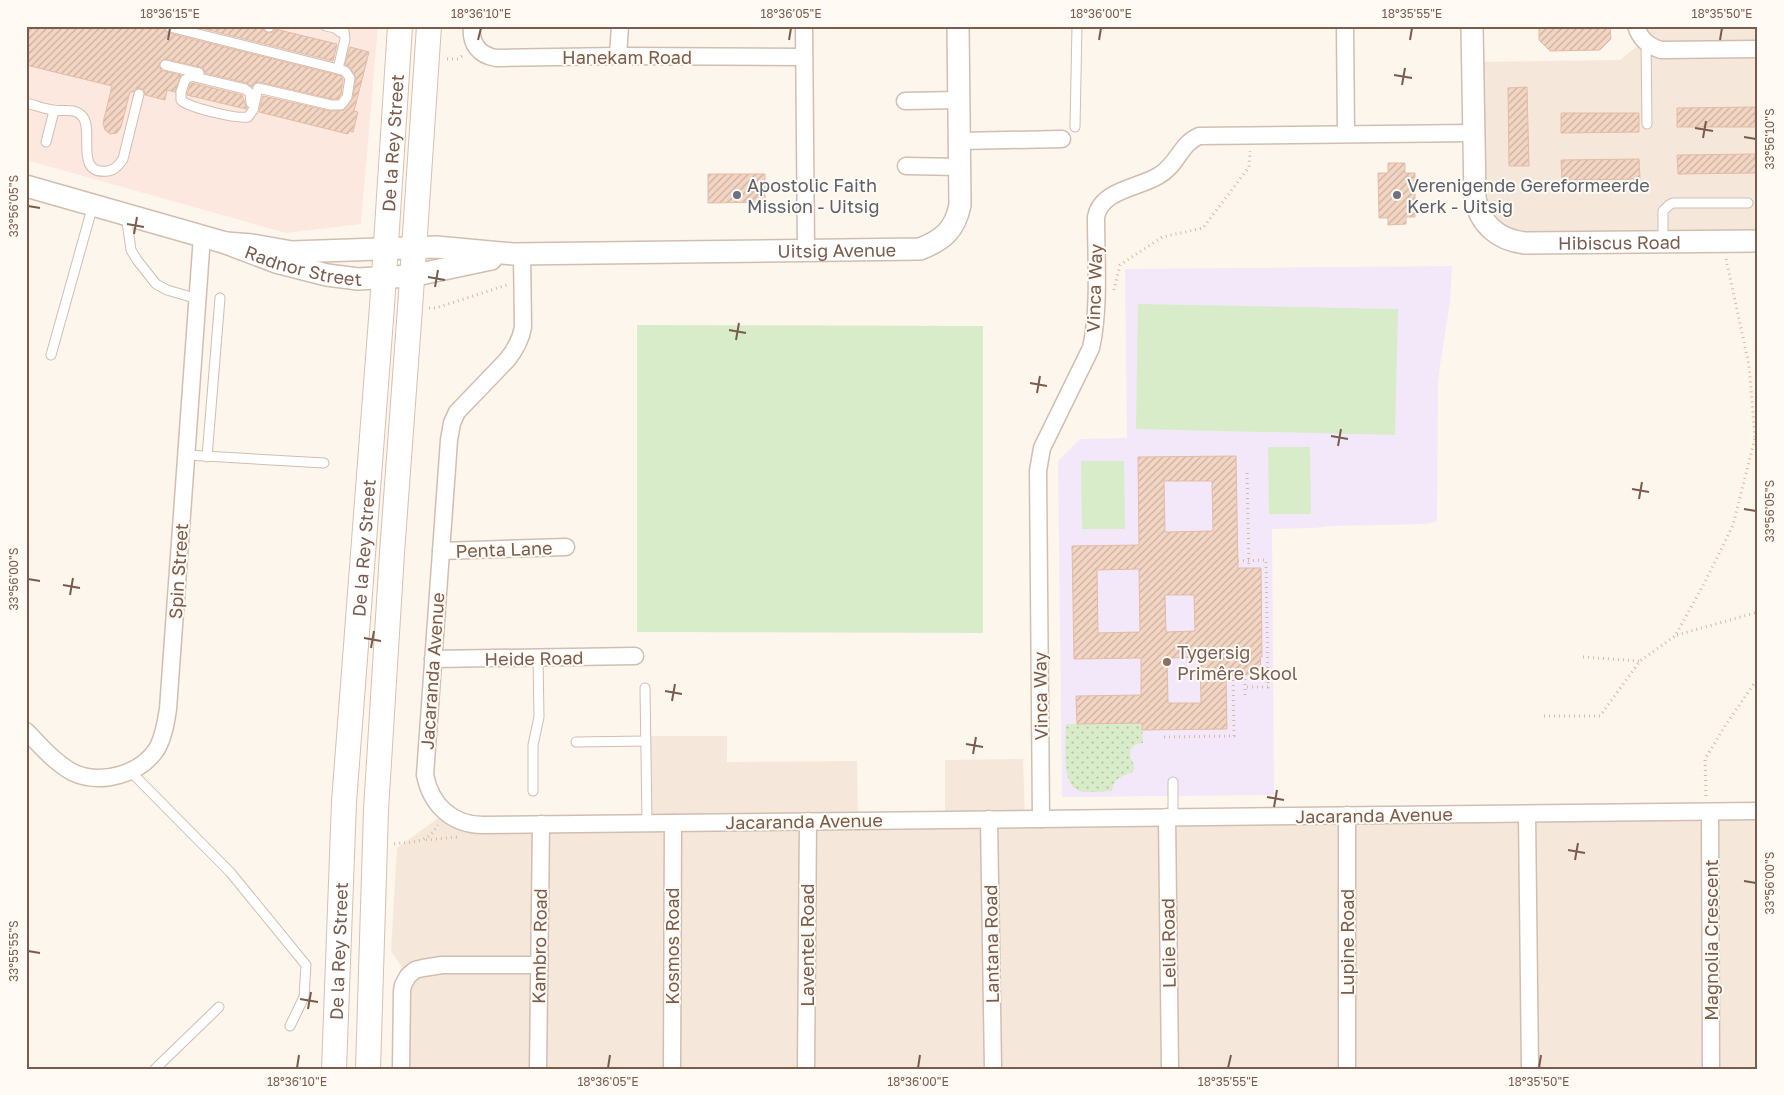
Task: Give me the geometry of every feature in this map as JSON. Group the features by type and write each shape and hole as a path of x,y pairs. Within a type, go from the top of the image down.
{"main road":[{"name":"De la Rey Street","path":"334,1069 344,802 400,26"},
{"name":"De la Rey Street","path":"368,1069 376,810 392,544 429,26"}],"street":[{"name":"Hanekam Road","path":"472,26 473,42 479,50 488,56 496,58 618,56 804,57"},
{"path":"618,56 620,26"},
{"path":"804,26 806,251"},
{"name":"Uitsig Avenue","path":"414,247 517,254 920,249 937,242 945,235 953,224 960,205 958,26"},
{"path":"1345,26 1346,133"},
{"path":"1472,26 1473,133"},
{"path":"1636,26 1639,35 1654,47 1758,49"},
{"path":"905,101 959,100"},
{"name":"Vinca Way","path":"1041,819 1038,471 1042,448 1091,348 1096,319 1096,217 1098,207 1110,197 1157,177 1168,170 1190,140 1199,136 1473,133"},
{"name":"Hibiscus Road","path":"1473,133 1475,198 1480,215 1492,230 1507,239 1525,243 1758,241"},
{"path":"960,141 1062,139"},
{"path":"906,166 960,167"},
{"name":"Radnor Street","path":"26,186 226,243 276,262 327,275 358,279 412,276"},
{"name":"Spin Street","path":"26,731 54,759 75,773 103,778 130,771 149,758 157,747 166,723 202,236"},
{"name":"Radnor Street","path":"226,243 252,245 292,252 414,247"},
{"name":"Uitsig Avenue","path":"412,276 517,254"},
{"name":"Jacaranda Avenue","path":"517,254 523,328 521,336 514,351 507,360 463,405 452,423 449,440 425,766 427,784 434,800 445,812 464,822 475,825 1758,811"},
{"name":"Penta Lane","path":"441,551 566,548"},
{"name":"Heide Road","path":"433,659 635,656"},
{"name":"Magnolia Crescent","path":"1710,812 1712,1069"},
{"path":"1527,814 1530,1069"},
{"name":"Lupine Road","path":"1347,815 1347,1069"},
{"name":"Lelie Road","path":"1170,817 1170,1069"},
{"name":"Lantana Road","path":"989,819 993,1069"},
{"name":"Laventel Road","path":"806,1069 808,821"},
{"name":"Kosmos Road","path":"672,1069 673,822"},
{"name":"Kambro Road","path":"538,1069 540,824"},
{"path":"401,1069 402,991 403,985 415,970 442,965 539,966"}],"lane":[{"path":"326,26 338,30 342,35 338,69"},
{"path":"336,26 344,31 345,39 342,45"},
{"path":"1075,127 1077,26"},
{"path":"165,65 337,106 345,101 350,82 348,74 338,69 170,27"},
{"path":"1647,124 1654,47"},
{"path":"251,109 251,96 245,89 191,76 185,80 179,92 181,100 188,106 238,118 248,116 251,109 258,88"},
{"path":"26,103 54,111 69,110 83,116 86,126 86,153 89,162 95,169 108,171 116,168 123,159 139,94"},
{"path":"46,142 54,111"},
{"path":"1663,242 1663,211 1669,205 1748,203"},
{"path":"51,355 93,205"},
{"path":"126,214 132,250 137,260 156,284 167,290 198,298"},
{"path":"207,456 220,298"},
{"path":"187,455 324,464"},
{"path":"534,791 533,745 539,717 538,658"},
{"path":"645,688 647,823"},
{"path":"576,742 645,741"},
{"path":"130,771 230,872 306,965 304,997 290,1026"},
{"path":"1170,817 1173,782"},
{"path":"155,1069 219,1007"}],"path":[{"path":"447,59 458,59 466,54"},
{"path":"1096,319 1110,305 1120,265 1162,237 1203,228 1249,166 1251,135"},
{"path":"1726,241 1725,258 1749,365 1755,438 1758,447"},
{"path":"429,308 436,308 511,284"},
{"path":"1676,636 1733,526 1758,432"},
{"path":"1247,473 1248,568"},
{"path":"1238,561 1266,560 1268,687 1245,687"},
{"path":"1544,716 1600,716 1640,661 1676,636 1758,612"},
{"path":"1583,657 1640,661"},
{"path":"1164,737 1234,736 1233,676 1245,676 1245,696"},
{"path":"1710,812 1706,795 1705,759 1758,678"},
{"path":"426,840 434,832 439,822"},
{"path":"391,844 464,836"}],"shaded area":[{"path":"26,26 378,26 361,224 286,233 26,160"},
{"path":"1635,26 1758,26 1758,242 1524,244 1485,224 1472,62 1620,60 1642,42"},
{"name":"Tygersig Primêre Skool","path":"1452,266 1450,302 1438,385 1437,521 1427,524 1272,529 1274,795 1062,797 1058,461 1080,439 1127,438 1125,269"},
{"path":"651,736 727,736 727,762 857,761 858,821 945,821 945,760 1023,759 1025,820 1758,812 1758,1069 401,1069 408,976 391,951 397,848 445,813 454,819 651,824"}],"green space":[{"path":"1138,304 1398,309 1395,435 1136,429"},
{"path":"637,325 983,326 983,633 637,632"},
{"path":"1268,447 1310,447 1311,514 1269,514"},
{"path":"1081,461 1124,461 1125,529 1082,529"},
{"path":"1142,723 1143,743 1134,746 1130,754 1134,770 1117,780 1112,791 1085,792 1077,790 1072,786 1066,770 1066,724"}],"building":[{"path":"26,26 164,26 165,31 168,33 341,76 343,80 341,94 338,99 332,99 259,82 254,83 252,87 246,83 205,73 204,69 200,67 164,59 159,64 161,70 181,75 175,92 167,90 165,100 145,95 144,90 140,88 130,92 121,127 117,133 110,134 105,130 103,123 112,86 26,65"},
{"path":"193,26 263,26 264,31 269,33 275,29 337,44 333,61"},
{"path":"1539,26 1610,26 1611,39 1600,50 1550,51 1539,40"},
{"path":"350,47 369,52 354,111 358,112 353,132 349,131 348,134 259,112 263,96 330,111 344,110 353,98 356,79 350,67 345,65"},
{"path":"192,83 242,95 247,108 187,95"},
{"path":"1527,87 1529,166 1509,166 1508,88"},
{"path":"1755,107 1755,127 1677,127 1677,108"},
{"path":"1561,113 1639,113 1639,132 1561,133"},
{"path":"1755,154 1756,173 1678,174 1677,155"},
{"path":"1639,159 1640,179 1562,180 1561,160"},
{"name":"Verenigende Gereformeerde Kerk - Uitsig","path":"1388,163 1405,163 1405,173 1415,173 1415,217 1406,217 1406,224 1388,225 1388,218 1379,218 1378,173 1388,173"},
{"name":"Apostolic Faith Mission - Uitsig","path":"708,174 765,174 765,202 708,203"},
{"path":"1236,456 1238,568 1261,568 1262,657 1260,657 1261,669 1253,669 1253,675 1226,675 1227,729 1142,730 1142,723 1077,724 1076,696 1141,695 1141,658 1074,659 1072,546 1139,545 1138,457","holes":["1164,481 1212,481 1213,531 1165,532","1139,569 1140,632 1098,633 1097,570","1165,595 1194,595 1195,631 1166,632","1200,657 1201,703 1168,703 1167,658"]}],"place":[{"name":"Apostolic Faith Mission - Uitsig","path":"737,195"},
{"name":"Verenigende Gereformeerde Kerk - Uitsig","path":"1397,195"},
{"name":"Tygersig Primêre Skool","path":"1167,662"}]}
